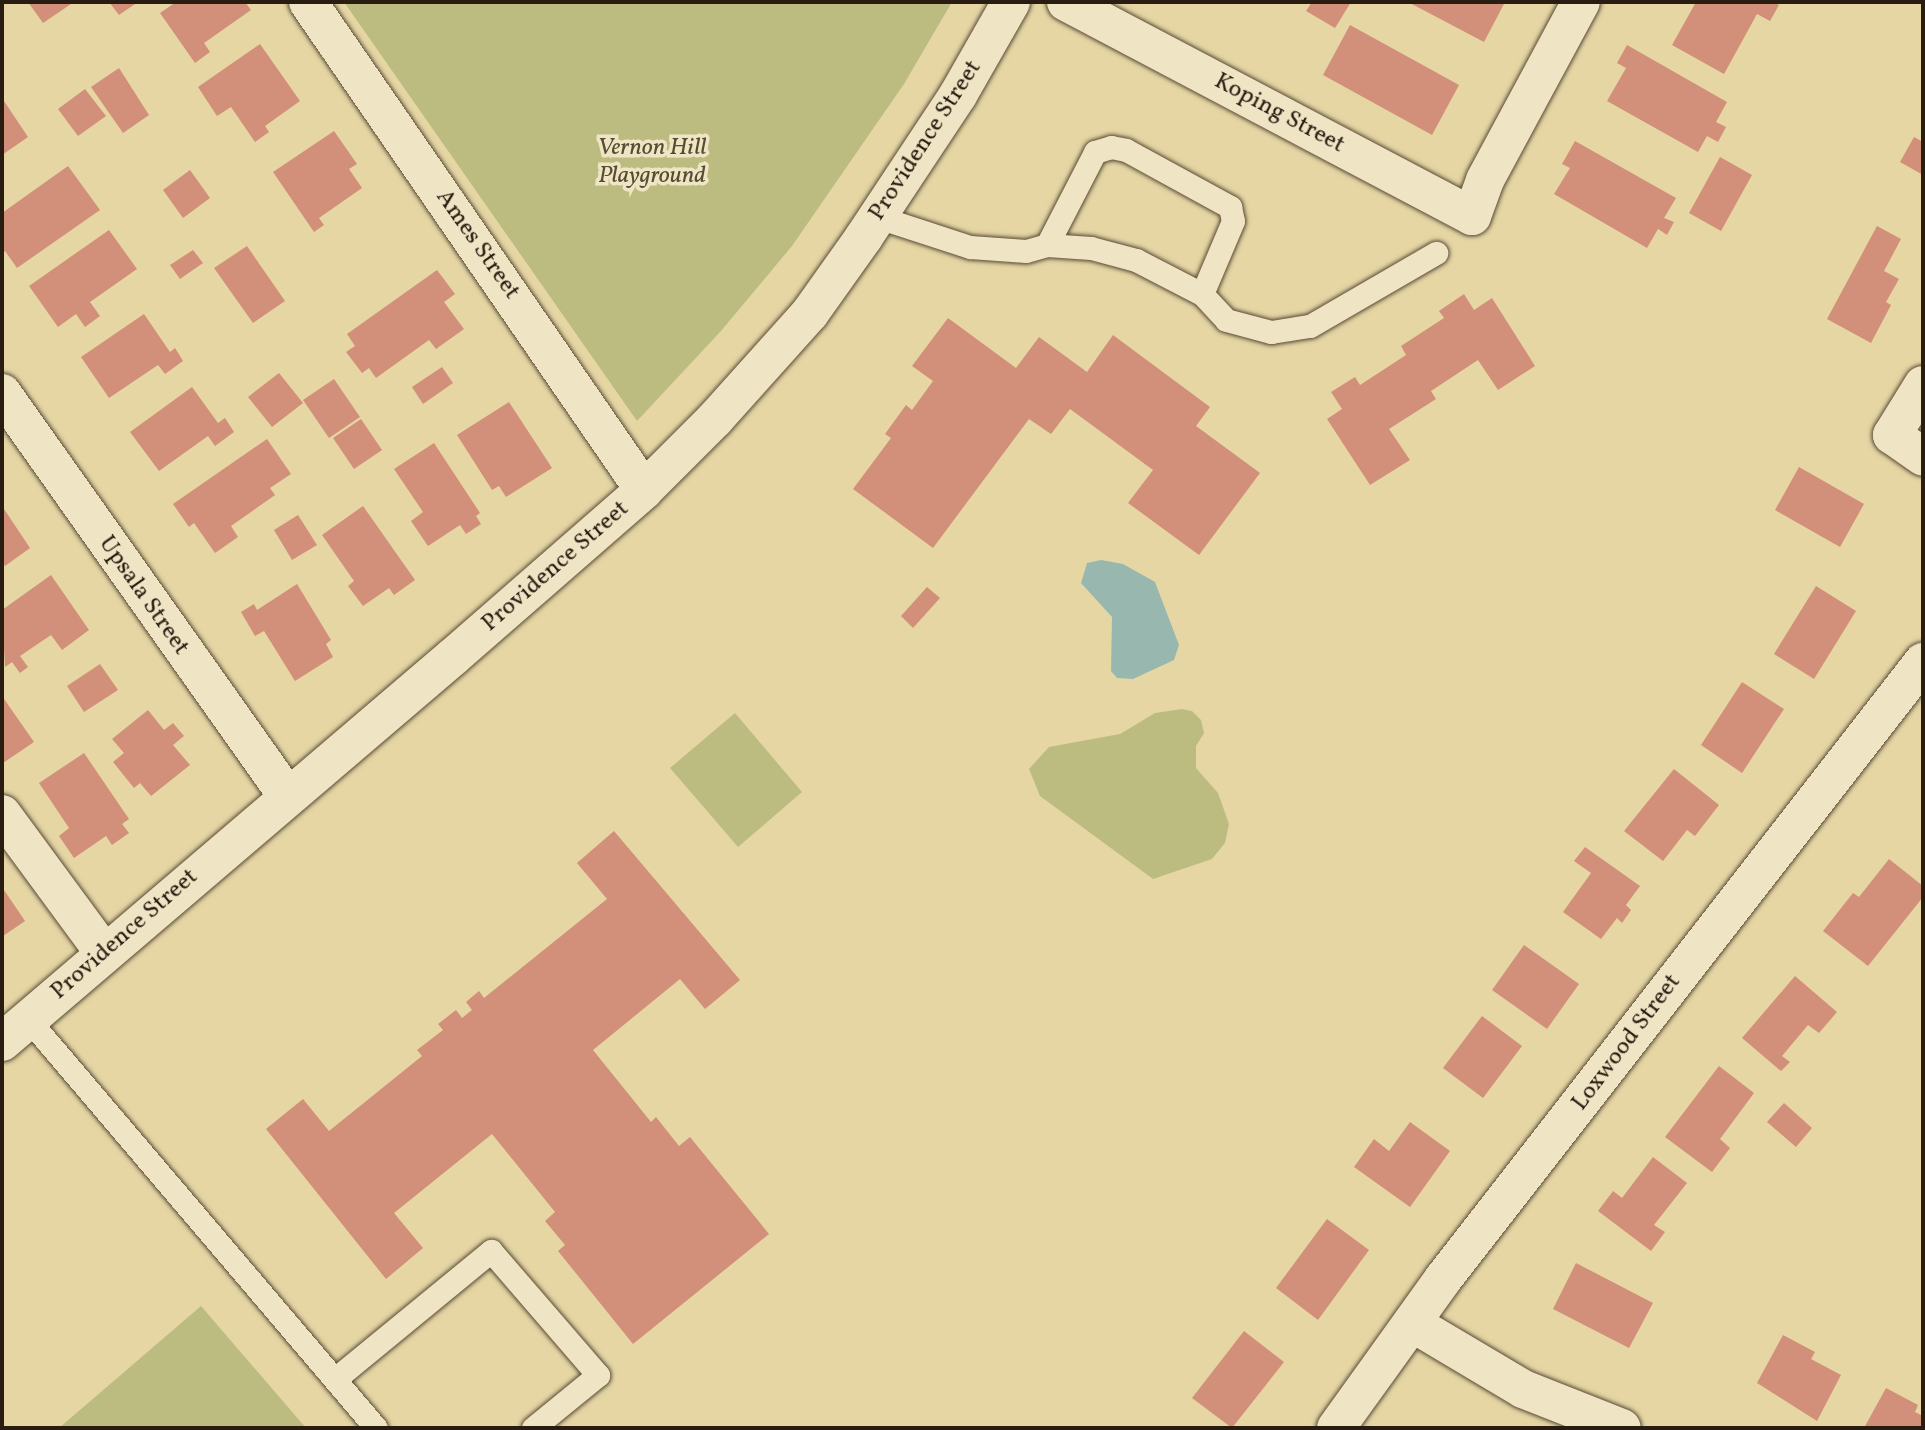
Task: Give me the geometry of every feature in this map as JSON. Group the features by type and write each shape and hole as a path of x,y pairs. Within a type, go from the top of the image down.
{"street":[{"name":"Ames Street","path":"308,2 644,490"},
{"name":"Providence Street","path":"15,1030 644,490 810,313 878,217 958,95 1011,2"},
{"name":"Koping Street","path":"1066,2 1472,215 1581,2"},
{"path":"1923,385 1892,435 1923,457"},
{"name":"Upsala Street","path":"2,393 288,796"},
{"name":"Loxwood Street","path":"1336,1428 1412,1323 1923,662"},
{"path":"2,814 104,953"},
{"path":"1412,1323 1523,1389 1622,1428"}],"lane":[{"path":"1047,245 1094,152 1111,147 1126,150 1230,206 1233,221 1202,294"},
{"path":"878,217 970,247 1026,251 1047,245 1091,248 1136,260 1202,294 1226,320 1271,332 1310,326 1436,253"},
{"path":"15,1030 335,1379 376,1428"},
{"path":"335,1379 491,1251 598,1374 533,1428"}],"green space":[{"name":"Vernon Hill Playground","path":"344,2 952,2 904,84 792,246 721,331 637,421"},
{"path":"1182,709 1192,711 1201,720 1204,733 1196,746 1196,768 1218,793 1229,824 1225,843 1212,859 1153,879 1040,796 1029,769 1049,747 1120,734 1155,713"},
{"path":"735,713 802,792 738,847 670,768"},
{"path":"201,1306 306,1428 59,1428"}],"water":[{"path":"1101,560 1123,564 1155,582 1179,645 1174,660 1133,679 1117,678 1111,671 1112,617 1081,583 1087,563"}],"building":[{"path":"28,2 74,2 43,23"},
{"path":"109,2 138,2 119,15"},
{"path":"176,2 245,2 251,10 204,43 210,52 195,63 160,13"},
{"path":"1312,2 1351,2 1335,28 1306,11"},
{"path":"1408,2 1505,2 1484,42"},
{"path":"1696,2 1772,2 1779,5 1770,21 1757,14 1724,74 1672,45"},
{"path":"1350,25 1459,85 1432,135 1323,75"},
{"path":"260,44 300,101 265,126 269,132 255,142 231,107 217,116 198,87"},
{"path":"1627,45 1727,102 1716,122 1726,127 1718,142 1707,136 1698,152 1607,101 1626,68 1617,63"},
{"path":"119,68 149,115 123,133 91,87"},
{"path":"85,89 106,116 78,136 58,109"},
{"path":"2,98 28,137 2,155"},
{"path":"334,131 357,164 349,169 362,188 319,218 324,225 314,232 273,172"},
{"path":"1914,137 1923,142 1923,175 1900,162"},
{"path":"1575,141 1676,198 1664,218 1674,222 1667,235 1658,229 1647,248 1554,194 1570,168 1562,164"},
{"path":"1720,157 1752,175 1721,231 1689,213"},
{"path":"68,166 100,210 17,268 5,251 2,253 2,213"},
{"path":"190,170 210,198 183,218 163,190"},
{"path":"1877,226 1901,239 1884,271 1899,279 1886,302 1891,305 1871,343 1827,319"},
{"path":"109,230 137,269 90,302 100,316 85,327 76,314 58,327 29,286"},
{"path":"247,246 285,301 253,323 214,268"},
{"path":"193,250 203,263 180,279 170,265"},
{"path":"437,270 455,294 444,302 464,329 436,349 429,340 376,378 369,368 362,373 346,352 355,346 347,334"},
{"path":"1464,294 1474,310 1492,298 1535,366 1498,390 1478,360 1431,391 1436,399 1389,429 1410,460 1370,485 1327,419 1342,409 1331,392 1355,377 1360,385 1406,355 1401,346 1444,318 1439,311"},
{"path":"144,314 170,352 175,348 183,361 165,374 158,365 109,398 81,357"},
{"path":"948,318 1016,368 1039,337 1087,372 1113,335 1210,407 1196,426 1260,473 1199,555 1128,503 1153,470 1070,409 1051,434 1029,419 933,548 853,489 891,438 885,434 906,405 912,410 933,381 912,366"},
{"path":"442,367 453,383 423,404 412,387"},
{"path":"279,373 303,403 272,427 248,397"},
{"path":"334,379 360,417 329,438 303,400"},
{"path":"192,387 218,423 225,418 234,432 215,446 208,436 159,471 130,432"},
{"path":"509,402 552,468 506,497 499,486 492,490 457,435"},
{"path":"361,419 382,450 354,469 333,438"},
{"path":"267,439 291,474 270,488 275,495 231,526 238,537 215,553 194,523 189,527 173,504"},
{"path":"434,443 480,513 476,516 481,524 466,534 460,525 428,546 411,521 423,512 394,469"},
{"path":"1799,467 1864,504 1840,547 1775,510"},
{"path":"2,506 30,548 5,566 2,561"},
{"path":"363,506 415,580 394,595 389,588 363,606 348,586 354,581 322,535"},
{"path":"298,515 317,545 292,560 274,530"},
{"path":"51,575 89,630 62,650 51,635 20,656 28,667 20,673 12,662 5,667 2,610"},
{"path":"297,584 331,640 326,644 333,657 295,681 264,631 255,636 241,612 254,604 257,610"},
{"path":"1816,586 1856,611 1814,679 1774,654"},
{"path":"927,587 940,598 913,628 901,616"},
{"path":"100,664 118,690 84,712 67,686"},
{"path":"1742,682 1784,709 1742,773 1701,745"},
{"path":"2,696 34,742 3,763 2,761"},
{"path":"148,710 164,730 173,723 184,736 173,745 190,765 151,796 140,783 134,788 113,762 124,753 112,739"},
{"path":"84,753 129,819 122,824 129,833 112,845 106,836 74,858 59,836 69,828 39,783"},
{"path":"1674,769 1719,805 1695,836 1687,830 1663,861 1624,831"},
{"path":"614,831 740,980 705,1009 680,979 593,1050 651,1122 656,1117 679,1146 690,1137 769,1234 633,1344 558,1251 565,1245 545,1221 555,1212 492,1134 394,1213 423,1248 386,1279 266,1129 303,1099 329,1131 422,1056 417,1050 443,1030 438,1024 456,1010 462,1018 472,1010 466,1002 479,991 484,998 607,899 577,863"},
{"path":"1585,847 1640,886 1626,905 1631,910 1622,923 1617,918 1601,939 1563,912 1591,873 1574,861"},
{"path":"1889,859 1923,886 1923,897 1868,966 1823,931 1853,893 1859,897"},
{"path":"2,887 25,921 3,936 2,933"},
{"path":"1524,945 1579,984 1547,1029 1492,990"},
{"path":"1795,976 1837,1012 1819,1033 1808,1025 1782,1056 1790,1062 1781,1071 1742,1038"},
{"path":"1482,1016 1522,1046 1483,1098 1443,1068"},
{"path":"1719,1066 1754,1093 1720,1139 1730,1148 1712,1172 1665,1137"},
{"path":"1784,1103 1812,1128 1796,1147 1767,1122"},
{"path":"1410,1122 1450,1151 1410,1207 1354,1167 1374,1139 1389,1151"},
{"path":"1653,1157 1687,1183 1654,1225 1665,1232 1651,1251 1598,1211 1613,1191 1622,1198"},
{"path":"1327,1219 1369,1250 1318,1320 1276,1288"},
{"path":"1576,1263 1653,1303 1629,1348 1553,1309"},
{"path":"1244,1331 1284,1362 1232,1428 1192,1398"},
{"path":"1783,1335 1815,1352 1811,1359 1841,1375 1817,1421 1757,1383"},
{"path":"1886,1388 1918,1405 1915,1412 1923,1416 1923,1428 1864,1428"}]}
